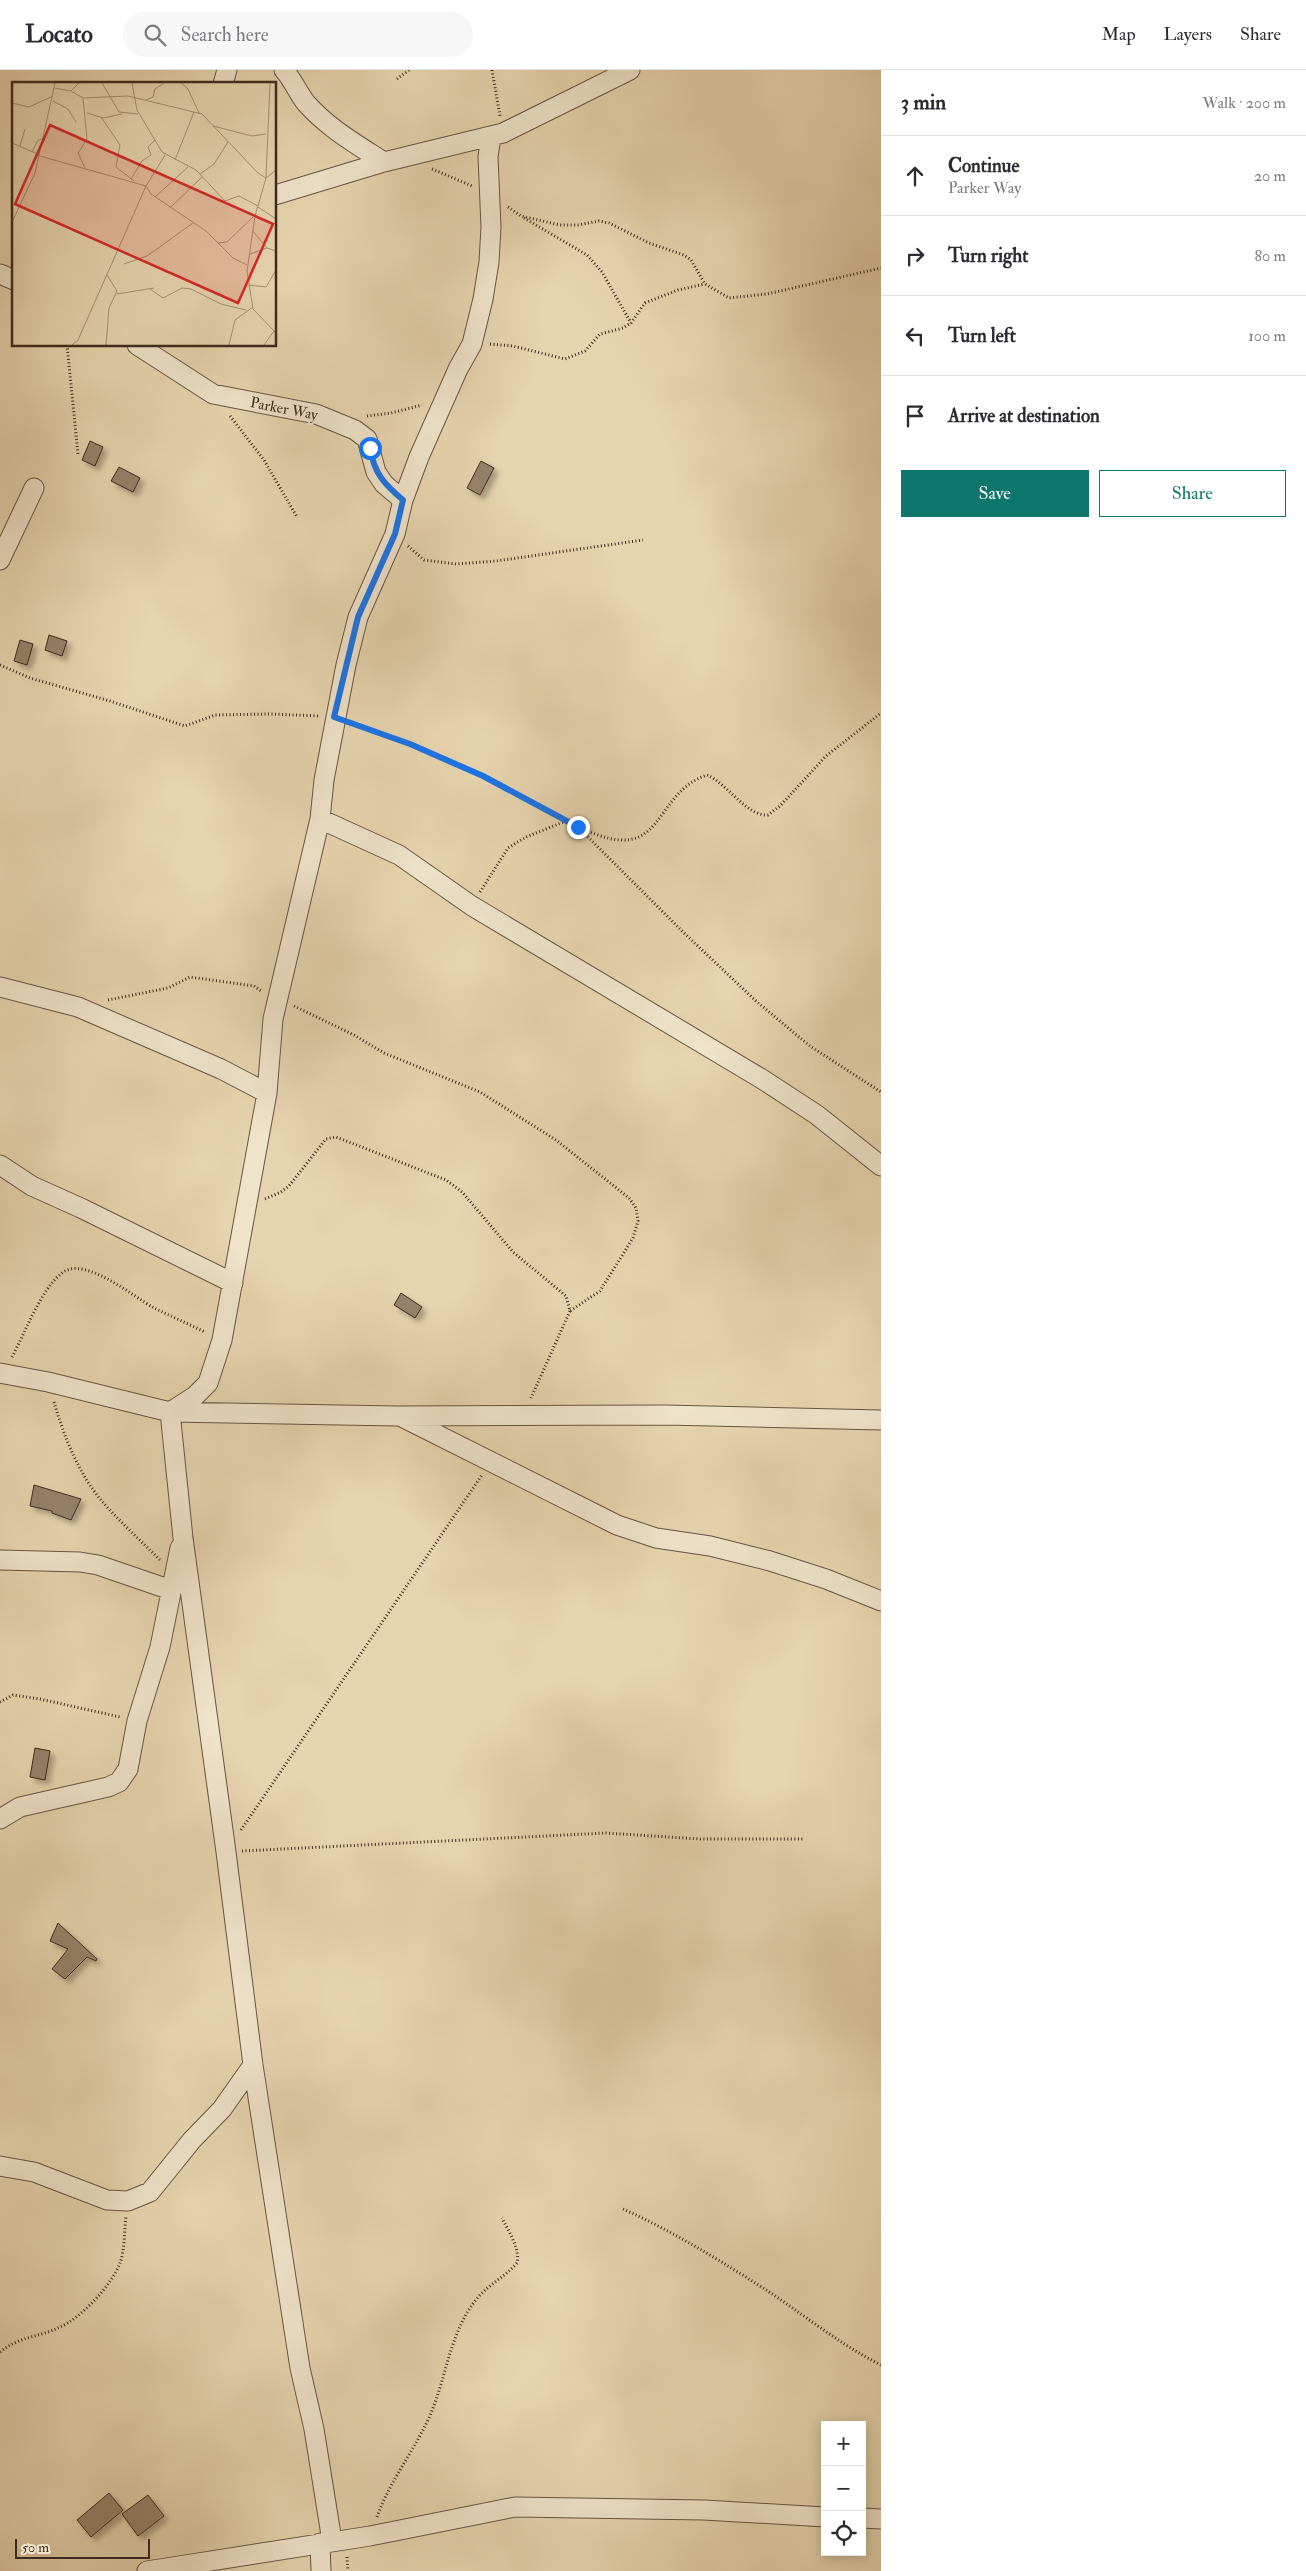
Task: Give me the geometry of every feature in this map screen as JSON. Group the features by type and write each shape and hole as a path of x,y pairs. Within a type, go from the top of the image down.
{"street":[{"path":"284,70 305,101 323,120 342,136 384,162"},
{"path":"276,195 384,162 497,134 630,70"},
{"path":"170,1412 195,1396 208,1384 222,1340 248,1204 266,1093 273,1019 320,819 334,717 358,617 395,534 403,500 443,403 458,369 472,344 489,262 491,196 488,157 497,134"},
{"path":"0,274 12,279"},
{"name":"Parker Way","path":"139,346 213,394 316,414 362,434 370,448 376,472 384,484 403,500"},
{"path":"0,560 34,488"},
{"path":"320,819 398,855 472,906 762,1079 818,1115 881,1166"},
{"path":"0,987 78,1007 221,1068 266,1093"},
{"path":"0,1165 32,1186 233,1283"},
{"path":"2,1373 48,1382 170,1412 398,1416 524,1414 881,1420"},
{"path":"170,1412 182,1538 226,1852 253,2066 300,2368 314,2429 326,2542 321,2571"},
{"path":"398,1416 624,1527 656,1538 710,1546 770,1561 826,1579 881,1601"},
{"path":"0,1819 20,1807 108,1787 119,1782 128,1769 137,1721 160,1647 182,1538"},
{"path":"0,1560 80,1562 172,1582"},
{"path":"0,2166 34,2172 107,2200 128,2201 150,2192 222,2109 253,2066"},
{"path":"152,2571 370,2536 515,2507 704,2510 821,2516"},
{"path":"866,2518 881,2519"}],"path":[{"path":"397,79 409,70"},
{"path":"492,70 497,134"},
{"path":"403,157 491,196 587,255 602,272 631,323"},
{"path":"521,216 569,226 599,221 609,223 649,243 691,260 705,284 729,298 740,298 881,268"},
{"path":"472,344 513,346 565,359 584,351 600,334 623,328 631,323 645,303 678,290 705,284"},
{"path":"67,346 78,454"},
{"path":"213,394 248,437 297,517"},
{"path":"333,420 391,413 428,404 443,403"},
{"path":"395,534 424,560 456,564 496,561 643,540"},
{"path":"0,665 30,678 110,701 185,726 215,716 271,714 334,717 410,744 483,776 603,839 625,841 641,837 691,784 707,775 731,791 755,813 768,815 780,806 826,756 881,713"},
{"path":"472,906 508,848 526,837 566,821"},
{"path":"578,827 756,1002 810,1046 881,1092"},
{"path":"106,1001 168,988 190,977 203,978 254,986 265,998 273,1019"},
{"path":"278,998 354,1035 384,1052 432,1070 480,1092 556,1140 629,1198 636,1208 638,1221 633,1238 600,1290 570,1311 524,1414"},
{"path":"248,1204 281,1192 326,1139 346,1140 446,1180 462,1192 513,1252 566,1296 570,1311"},
{"path":"2,1373 48,1289 63,1272 78,1268 100,1274 152,1307 222,1340"},
{"path":"48,1382 64,1435 79,1468 100,1498 172,1582"},
{"path":"226,1852 490,1462"},
{"path":"0,1702 13,1695 40,1699 137,1721"},
{"path":"226,1852 606,1833 700,1839 804,1839"},
{"path":"0,2352 26,2337 59,2328 73,2320 107,2286 120,2262 128,2201"},
{"path":"623,2208 679,2237 759,2285 828,2334 881,2365"},
{"path":"370,2536 393,2479 428,2421 462,2322 474,2302 488,2286 501,2278 517,2263 518,2253 502,2218"}],"building":[{"path":"90,441 103,447 95,466 82,460"},
{"path":"481,461 494,468 480,495 467,488"},
{"path":"119,467 140,478 133,492 111,481"},
{"path":"49,635 67,641 62,656 45,650"},
{"path":"20,640 33,644 27,665 14,661"},
{"path":"401,1293 422,1307 415,1318 394,1305"},
{"path":"34,1485 81,1499 71,1520 52,1513 52,1511 30,1506"},
{"path":"35,1748 50,1751 45,1780 30,1777"},
{"path":"58,1923 97,1959 96,1961 87,1957 65,1979 52,1969 68,1949 50,1941"},
{"path":"109,2493 123,2510 91,2537 77,2520"},
{"path":"148,2495 164,2516 138,2536 122,2514"}],"route":[{"path":"370,448 376,472 384,484 403,500 395,534 358,617 334,717 410,744 483,776 578,827"}]}
